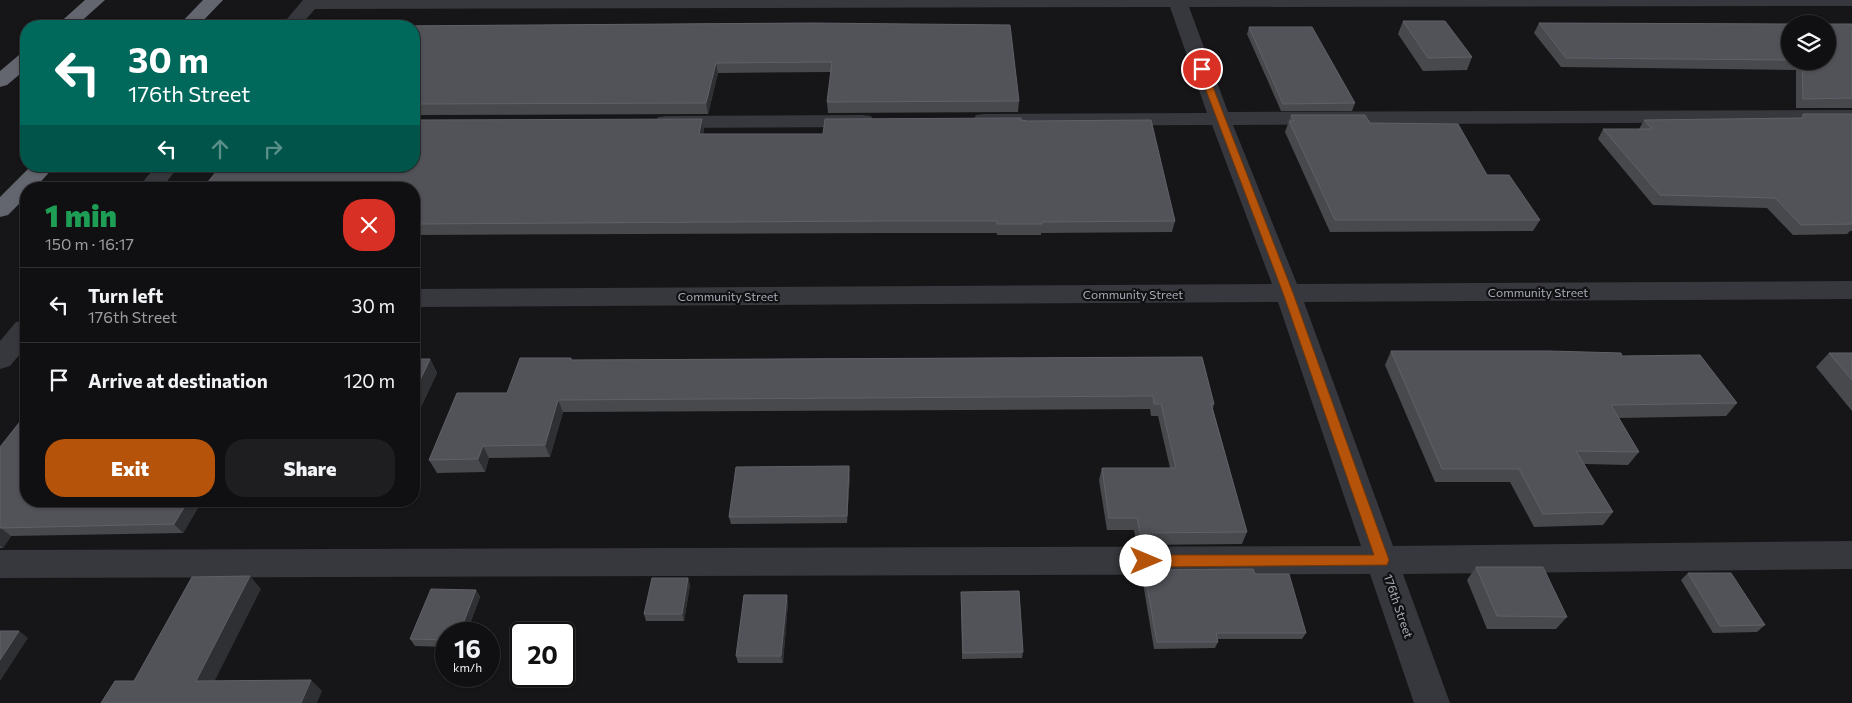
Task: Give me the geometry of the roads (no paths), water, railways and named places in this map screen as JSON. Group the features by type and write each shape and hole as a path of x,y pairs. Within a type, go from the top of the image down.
{"highway":[{"path":"72,20 96,0"},
{"path":"193,20 214,0"},
{"path":"0,81 20,64"},
{"path":"28,182 38,172"},
{"path":"0,210 20,190"}],"street":[{"path":"295,20 311,1 1178,3 1852,1"},
{"name":"176th Street","path":"1178,3 1220,119 1288,293 1432,703"},
{"path":"961,120 1852,116"},
{"path":"643,122 882,121"},
{"path":"154,182 163,172"},
{"name":"Community Street","path":"420,298 1852,290"},
{"path":"0,359 20,336"},
{"path":"0,564 1383,560 1852,555"}]}
